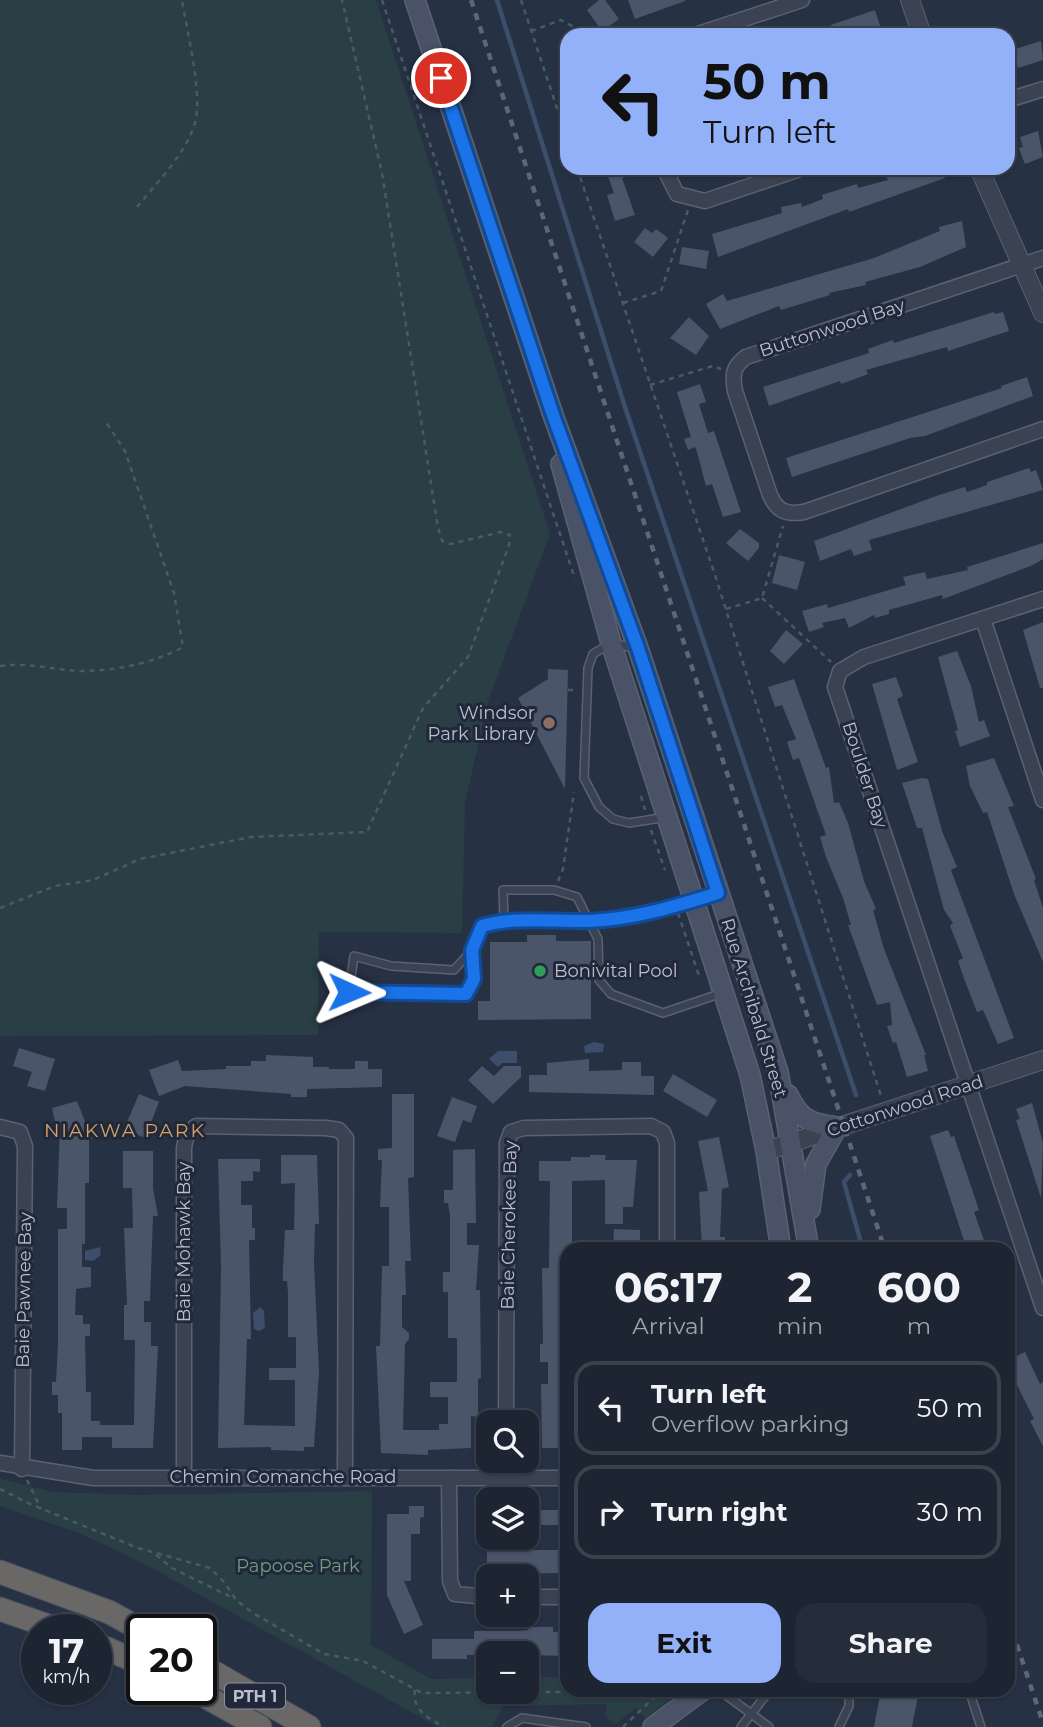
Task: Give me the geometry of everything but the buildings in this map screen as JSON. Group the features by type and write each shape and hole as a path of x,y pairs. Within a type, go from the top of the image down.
{"highway":[{"path":"0,1572 109,1612 126,1621"},
{"path":"0,1609 21,1616"},
{"name":"PTH 1","path":"217,1674 309,1727"},
{"name":"PTH 1","path":"217,1703 260,1727"}],"main road":[{"name":"Rue Archibald Street","path":"415,0 553,415 638,648 778,1072 808,1242"},
{"name":"Rue Archibald Street","path":"553,415 563,481 611,643 668,817 685,903 717,995 750,1075 766,1151 780,1242"},
{"path":"778,1072 802,1119 813,1124 837,1127 816,1164 808,1242"},
{"path":"653,1727 694,1697"},
{"path":"668,1727 696,1697"}],"street":[{"path":"716,28 802,0"},
{"path":"910,0 920,28"},
{"path":"1015,98 1043,89"},
{"path":"668,175 677,194 691,200 705,201 782,175"},
{"path":"982,175 1043,313"},
{"name":"Buttonwood Bay","path":"733,374 737,363 746,357 1043,258"},
{"path":"733,374 735,390 770,495 775,506 787,513 804,512 1043,429"},
{"path":"840,671 864,657 1043,599"},
{"path":"984,619 1043,800"},
{"name":"Boulder Bay","path":"840,671 835,687 1043,1308"},
{"name":"Cottonwood Road","path":"766,1151 1043,1060"},
{"name":"Baie Mohawk Bay","path":"184,1477 184,1148 186,1137 196,1126 326,1128 339,1130 346,1138 345,1476"},
{"name":"Baie Cherokee Bay","path":"506,1410 507,1143 511,1132 524,1128 651,1126 663,1132 667,1143 667,1242"},
{"name":"Baie Pawnee Bay","path":"0,1127 20,1132 25,1146 22,1469"},
{"name":"Chemin Comanche Road","path":"0,1463 22,1469 93,1478 560,1478"},
{"path":"449,1478 450,1581 455,1594 476,1596"},
{"path":"539,1597 560,1597"}],"lane":[{"path":"638,648 611,643 593,653 588,668 584,778 599,807 612,818 629,824 668,817"},
{"path":"504,920 503,890 554,890 577,897 592,921 598,939 600,980 611,994 663,1013 717,995"},
{"path":"472,950 474,979 466,994 349,992 354,956 391,966 454,970 472,950 482,926 504,920 592,921 685,903 718,893"},
{"path":"728,1697 769,1727"},
{"path":"741,1727 765,1697"},
{"path":"839,1727 849,1706 849,1697"},
{"path":"971,1697 981,1727"},
{"path":"507,1727 522,1718 584,1727"}],"path":[{"path":"137,207 182,151 195,124 198,105 182,0"},
{"path":"0,908 55,886 93,880 140,859 251,837 367,832 423,708 468,657 509,545 510,535 500,532 450,544 442,541 382,173 342,0"},
{"path":"382,0 575,580"},
{"path":"521,0 560,117"},
{"path":"531,31 561,20 576,28"},
{"path":"579,175 726,609 886,1111"},
{"path":"623,303 661,291 691,200"},
{"path":"650,385 713,366 733,374"},
{"path":"0,666 40,664 82,671 159,660 183,648 174,593 130,473 125,451 104,419"},
{"path":"762,598 787,513"},
{"path":"726,609 762,598"},
{"path":"762,598 840,671"},
{"path":"568,690 574,690"},
{"path":"638,784 666,871"},
{"path":"563,869 573,792"},
{"path":"685,903 693,964 717,995"},
{"path":"22,1469 41,1509"},
{"path":"0,1489 41,1509 153,1553 210,1568 235,1599"},
{"path":"153,1553 172,1568 235,1599 324,1654 363,1661 415,1690 432,1695 560,1693"},
{"path":"415,1690 414,1700 420,1711 444,1727"},
{"path":"622,1727 655,1697"}],"green space":[{"path":"0,0 376,0 550,534 488,701 465,803 462,933 319,932 318,1035 0,1036"},
{"name":"Papoose Park","path":"0,1479 54,1492 138,1495 372,1491 371,1645 431,1679 476,1678 476,1704 539,1704 539,1677 560,1677 560,1697 672,1697 645,1719 636,1708 616,1724 605,1716 607,1704 502,1706 493,1727 438,1727 141,1562 79,1533 0,1506"}],"water":[{"path":"594,1042 604,1044 603,1052 585,1053 584,1046"},
{"path":"498,1051 517,1051 517,1063 502,1063 498,1067 489,1059"},
{"path":"100,1247 101,1255 93,1261 85,1260 85,1251"},
{"path":"260,1307 264,1311 265,1328 259,1331 254,1329 253,1313"}],"waterway":[{"path":"497,0 624,404 856,1095"},
{"path":"850,1175 844,1182 861,1242"}],"railway":[{"path":"471,0 882,1242"},
{"path":"1015,1639 1043,1723"}],"place":[{"name":"Windsor Park Library","path":"549,723"},
{"name":"Bonivital Pool","path":"540,971"}],"district":[{"name":"NIAKWA PARK","path":"125,1130"}],"route":[{"path":"349,992 466,994 474,979 472,950 482,926 504,920 592,921 637,915 718,893 638,648 553,415 441,78"}]}
